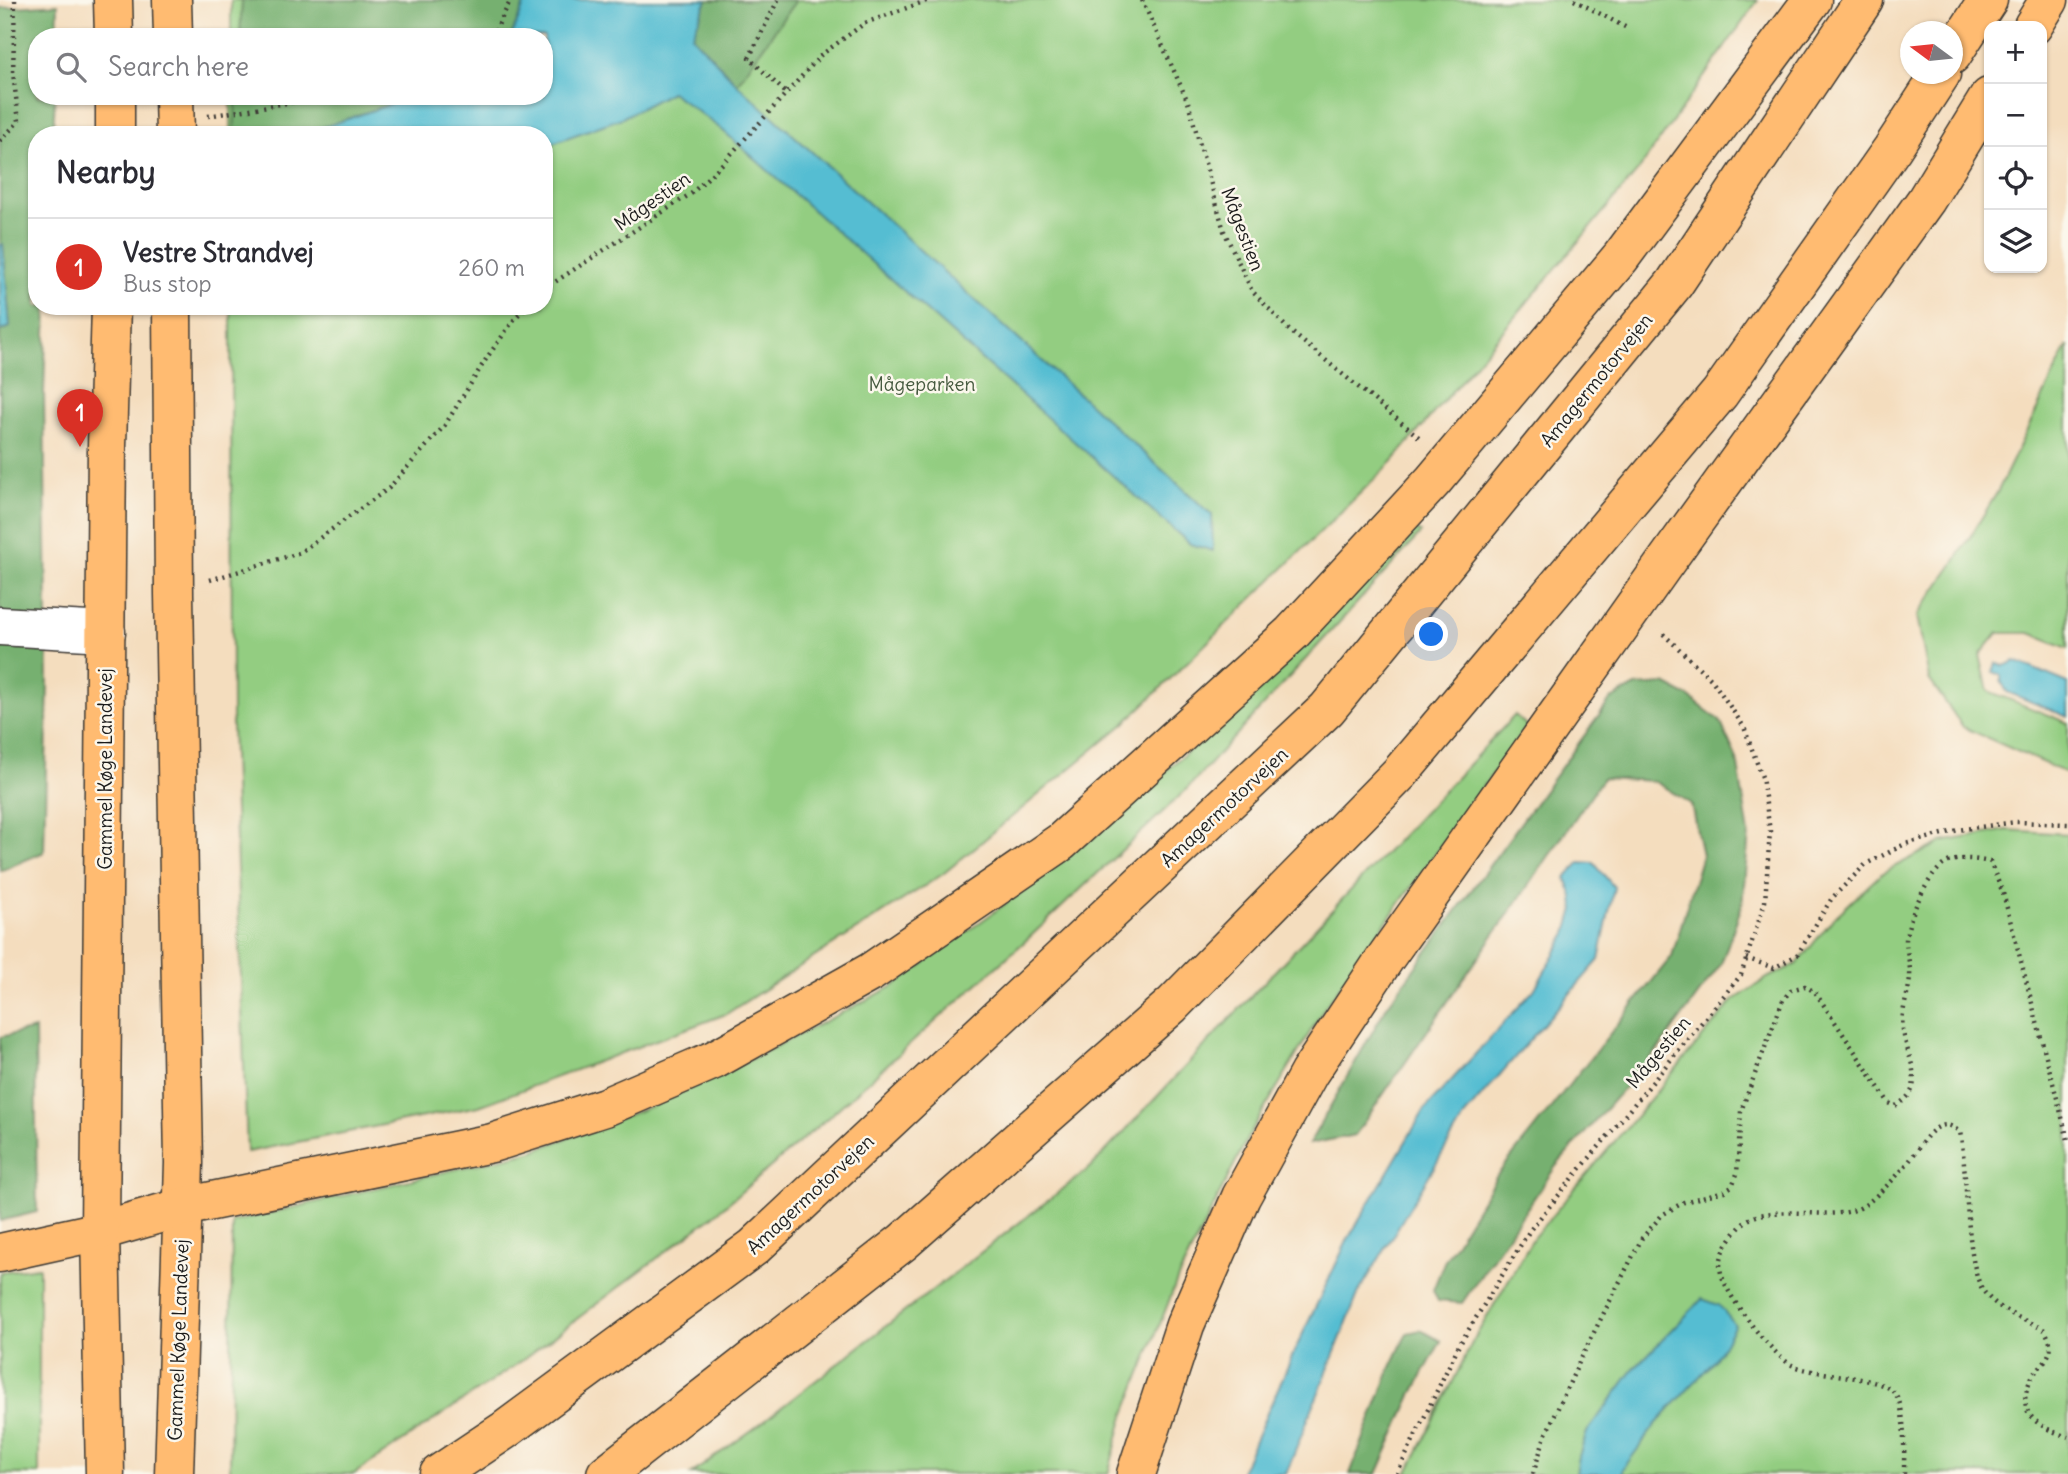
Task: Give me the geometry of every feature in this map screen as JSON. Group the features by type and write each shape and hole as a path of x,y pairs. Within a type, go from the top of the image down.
{"main road":[{"path":"113,0 114,28"},
{"path":"172,0 173,28"},
{"path":"183,1207 492,1143 605,1107 714,1060 871,972 1061,842 1292,633 1433,481 1621,257 1812,0"},
{"name":"Amagermotorvejen","path":"439,1474 505,1430 754,1247 1327,709 1674,285 1864,0"},
{"path":"1963,38 1988,0"},
{"path":"2036,21 2049,0"},
{"path":"606,1474 903,1242 1172,1005 1400,773 1720,393 1892,149 1934,84"},
{"path":"115,105 115,126"},
{"path":"174,105 175,126"},
{"path":"1136,1474 1185,1325 1241,1196 1309,1073 1443,877 1926,200 1984,105"},
{"name":"Gammel Køge Landevej","path":"105,1474 100,1231 111,315"},
{"name":"Gammel Køge Landevej","path":"172,315 183,1207 174,1474"},
{"name":"Gammel Køge Landevej","path":"100,1231 183,1207"},
{"path":"0,1253 100,1231"}],"lane":[{"path":"0,626 106,632"}],"path":[{"path":"0,141 19,121 13,73 15,0"},
{"path":"497,28 511,0"},
{"path":"778,0 749,58 785,92"},
{"name":"Mågestien","path":"553,283 692,193 723,163 821,55 865,23 929,0"},
{"name":"Mågestien","path":"1142,0 1188,102 1224,231 1252,291 1289,330 1426,443"},
{"path":"1574,0 1627,28"},
{"path":"213,115 274,105"},
{"path":"209,581 299,553 388,488 445,425 488,356 518,315"},
{"name":"Mågestien","path":"1397,1474 1458,1347 1530,1230 1741,975 1765,902 1770,831 1762,777 1744,727 1712,680 1660,631"},
{"path":"1746,958 1774,968 1797,955 1832,898 1866,864 1905,844 1958,830 2005,824 2068,824"},
{"path":"1532,1474 1545,1436 1582,1356 1642,1238 1662,1215 1684,1202 1724,1191 1732,1186 1737,1174 1741,1111 1783,1000 1791,990 1805,986 1815,992 1889,1103 1895,1106 1902,1103 1913,1088 1911,1065 1902,1029 1904,1000 1910,978 1906,939 1914,911 1927,884 1946,863 1969,858 1990,862 2003,893 2068,1140"},
{"path":"1904,1474 1905,1444 1896,1394 1885,1387 1859,1379 1813,1372 1791,1365 1775,1353 1735,1303 1720,1268 1727,1247 1744,1222 1766,1212 1828,1216 1857,1210 1878,1194 1907,1165 1931,1132 1943,1125 1951,1125 1960,1132 1965,1153 1975,1274 1984,1292 1997,1305 2045,1330 2050,1343 2044,1362 2031,1377 2024,1400 2028,1413 2036,1422 2068,1437"}],"green space":[{"name":"Mågeparken","path":"231,0 1758,0 1638,171 1393,461 1125,723 943,874 726,1014 479,1106 247,1152 232,726 231,315 553,315 553,126 231,126 231,105 553,105 553,28 231,28"},
{"path":"242,0 526,0 515,28 240,28"},
{"path":"707,0 796,0 737,84 692,36"},
{"path":"58,4 57,28 28,28 28,105 55,105 53,126 28,126 28,315 47,315 44,393 48,683 44,852 0,871 0,331 10,327 3,244 0,245 0,8"},
{"path":"236,105 388,105 327,126 234,126"},
{"path":"2068,345 2068,648 2030,633 1998,633 1980,655 1988,691 2068,723 2068,774 1963,727 1929,679 1917,616 1954,563 1998,491"},
{"path":"1413,526 1421,533 1185,791 1032,935 823,1122 713,1216 520,1362 354,1474 230,1474 232,1222 533,1151 652,1106 892,987 1036,881 1226,719"},
{"path":"1665,684 1688,696 1720,721 1737,759 1749,834 1742,905 1721,964 1660,1047 1556,1166 1462,1303 1438,1301 1433,1290 1445,1260 1498,1174 1672,956 1702,855 1691,804 1654,781 1603,778 1355,1135 1309,1144 1387,1006 1611,699 1636,686"},
{"path":"1515,715 1527,726 1325,1007 1249,1135 1178,1278 1123,1419 1108,1474 691,1474 756,1427 1091,1167"},
{"path":"2007,830 2068,834 2068,1474 1407,1474 1473,1341 1533,1238 1734,1000 1769,977 1797,964 1832,920 1882,873 1942,842"},
{"path":"35,1029 37,1212 0,1221 0,1037"},
{"path":"39,1267 39,1474 0,1474 0,1272"},
{"path":"1421,1330 1441,1341 1413,1393 1377,1474 1350,1474 1407,1333"}],"water":[{"path":"526,0 707,0 692,36 737,84 1212,515 1213,551 1190,544 721,129 671,92 622,118 553,143 553,126 327,126 388,105 553,105 553,28 515,28"},
{"path":"3,244 10,327 0,331 0,245"},
{"path":"2015,661 2068,683 2068,717 2007,692 2001,675 1993,672 1996,663 2004,666"},
{"path":"1580,862 1594,863 1614,887 1599,960 1466,1114 1359,1292 1286,1474 1240,1474 1348,1239 1425,1109 1534,990 1567,933 1574,909 1566,878"},
{"path":"1702,1299 1719,1305 1735,1325 1715,1360 1657,1423 1623,1469 1623,1474 1576,1474 1587,1432 1634,1369"}],"place":[{"name":"Vestre Strandvej","path":"80,447"}]}
